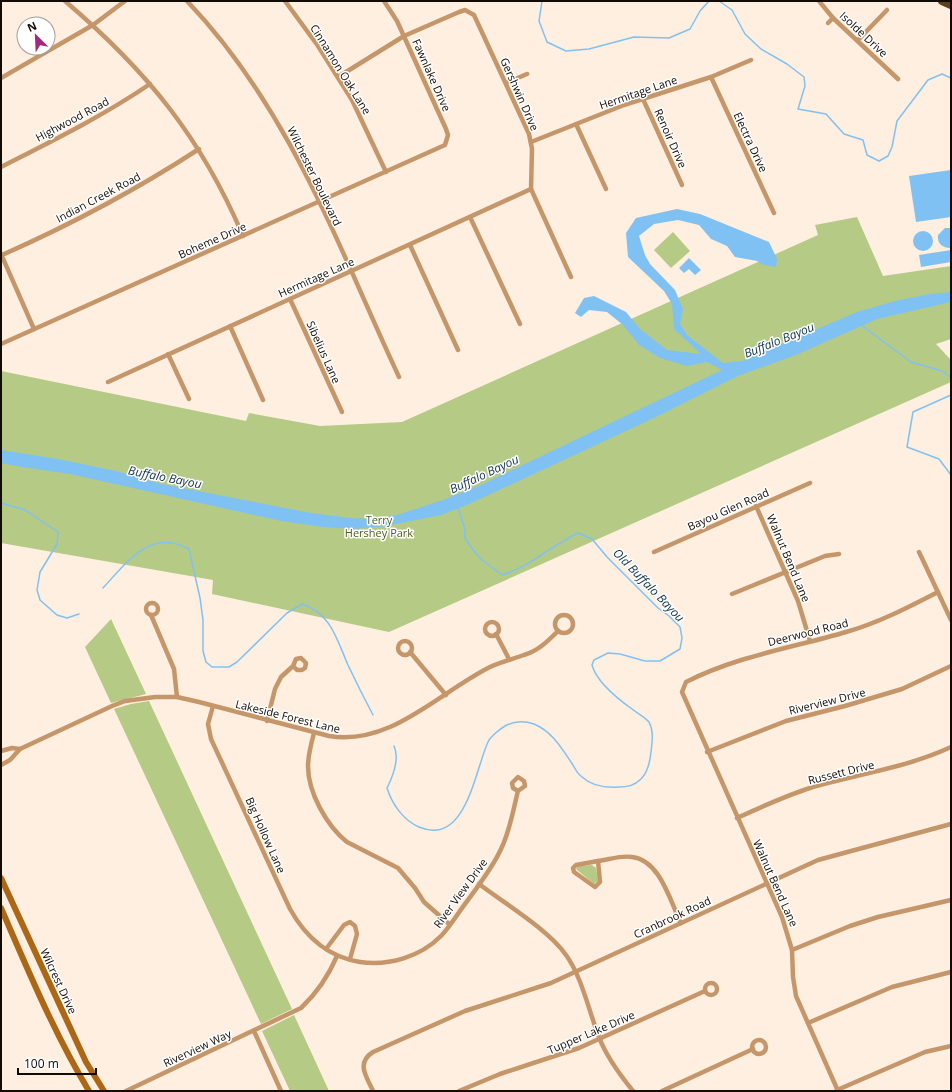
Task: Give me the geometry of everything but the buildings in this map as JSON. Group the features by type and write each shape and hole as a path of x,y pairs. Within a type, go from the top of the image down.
{"main road":[{"name":"Wilcrest Drive","path":"1,878 86,1062 104,1091"},
{"path":"1,908 48,1013 74,1066 89,1091"}],"street":[{"path":"65,1 94,25 121,52 150,84 182,124 199,149 228,199 243,236"},
{"path":"1,78 94,25 124,1"},
{"name":"Wilchester Boulevard","path":"187,1 230,50 255,84 286,136 319,202 399,377"},
{"name":"Cinnamon Oak Lane","path":"285,1 338,78 360,114 386,172"},
{"name":"Fawnlake Drive","path":"384,1 404,36 448,135 445,145 430,152"},
{"name":"Isolde Drive","path":"818,1 833,18 898,79"},
{"name":"Gershwin Drive","path":"404,36 465,10 470,11 477,18 532,142 531,189 571,278"},
{"path":"858,40 887,10"},
{"path":"828,23 833,18"},
{"path":"338,78 404,36"},
{"name":"Hermitage Lane","path":"532,142 643,99 711,77 751,60"},
{"path":"506,83 527,74"},
{"name":"Electra Drive","path":"711,77 774,214"},
{"name":"Highwood Road","path":"1,167 70,132 120,104 150,84"},
{"name":"Renoir Drive","path":"643,99 682,185"},
{"path":"576,124 606,189"},
{"name":"Indian Creek Road","path":"1,254 72,223 121,197 199,149"},
{"name":"Boheme Drive","path":"1,344 430,152"},
{"name":"Hermitage Lane","path":"108,382 531,189"},
{"path":"470,217 520,324"},
{"path":"410,245 458,350"},
{"path":"1,254 34,329"},
{"name":"Sibelius Lane","path":"290,299 342,412"},
{"path":"230,326 263,400"},
{"path":"168,354 189,399"},
{"name":"Bayou Glen Road","path":"654,552 756,506 810,484"},
{"name":"Walnut Bend Lane","path":"756,506 803,614 810,641"},
{"path":"919,552 951,620"},
{"path":"732,594 825,556 839,554"},
{"name":"Deerwood Road","path":"683,687 686,682 692,679 738,660 848,632 869,624 938,592"},
{"path":"151,615 174,669 177,697"},
{"name":"Lakeside Forest Lane","path":"1,751 12,748 20,748 125,701 146,697 177,697 314,733 345,739 365,737 420,711 474,676 509,659 536,650 546,643 558,631"},
{"path":"496,634 509,659"},
{"path":"410,652 446,695"},
{"path":"267,720 275,689 281,677 293,666"},
{"name":"Riverview Drive","path":"707,752 774,724 896,691 951,666"},
{"name":"Walnut Bend Lane","path":"683,687 683,698 736,818 767,883 788,934 792,950 793,977 796,996 838,1091"},
{"name":"Big Hollow Lane","path":"213,706 208,724 211,740 290,909 300,926 316,942 337,956"},
{"path":"314,733 308,754 310,779 313,792 329,823 347,842 398,868 412,883 424,902 449,924"},
{"name":"Russett Drive","path":"736,818 811,788 911,762 951,747"},
{"name":"Lakeside Forest Lane","path":"1,765 10,760 20,748"},
{"name":"River View Drive","path":"337,956 368,963 390,962 404,959 431,945 442,935 479,884 502,848 518,791"},
{"name":"Cranbrook Road","path":"373,1091 364,1069 366,1056 405,1037 466,1010 551,983 767,883 825,858 951,824"},
{"path":"598,861 600,882 595,887 574,872 573,868 579,863 630,856 647,861 658,874 681,923"},
{"path":"479,884 557,943 567,956 575,971 599,1039 622,1077 633,1091"},
{"path":"792,950 850,926 878,917 951,900"},
{"path":"326,949 347,922 353,924 357,934 350,960"},
{"path":"281,1091 254,1031 301,1008 315,995 324,982 337,956"},
{"path":"808,1023 892,987 951,972"},
{"name":"Tupper Lake Drive","path":"459,1091 500,1074 555,1057 599,1039 705,991"},
{"name":"Riverview Way","path":"126,1091 254,1031"},
{"path":"838,1091 925,1052 951,1046"},
{"path":"662,1091 753,1049"}],"green space":[{"name":"Terry Hershey Park","path":"857,217 883,276 951,266 951,339 936,344 951,360 951,382 389,632 212,594 213,580 1,543 1,371 246,421 249,413 320,426 402,422 818,235 815,225"},
{"path":"673,232 690,251 671,268 654,250"},
{"path":"111,619 146,694 111,703 85,647"},
{"path":"149,701 292,1009 261,1024 114,709"},
{"path":"592,865 596,868 598,881 594,884 576,869 578,866"},
{"path":"294,1015 329,1091 290,1091 262,1031"}],"water":[{"path":"951,170 951,217 916,222 909,176"},
{"path":"677,209 700,214 769,242 777,259 776,267 764,265 757,261 735,257 727,246 711,239 699,225 678,220 654,224 639,236 645,255 650,264 675,290 683,309 680,324 687,335 723,363 742,361 857,312 899,300 951,292 951,302 877,319 796,355 738,376 654,418 467,505 441,515 386,526 353,529 323,527 281,521 70,474 1,463 1,450 58,459 116,471 162,484 311,513 350,518 375,519 397,515 443,500 483,484 722,370 707,362 687,366 660,358 639,345 623,325 607,312 589,310 581,317 575,313 584,298 594,296 626,312 640,329 667,350 701,354 674,329 672,304 664,291 628,257 626,233 636,218"},
{"path":"945,228 951,228 950,248 942,246 938,240 938,235"},
{"path":"923,231 930,234 933,241 930,248 923,251 916,248 913,241 916,234"},
{"path":"951,250 951,262 921,267 919,255"},
{"path":"689,258 701,270 695,275 689,269 684,273 679,268"}],"waterway":[{"path":"542,1 539,21 547,42 566,51 589,49 634,37 669,38 690,29 700,11 709,1 714,1"},
{"path":"719,1 732,10 745,34 761,49 787,64 804,77 805,86 798,109 826,114 844,134 863,140 867,155 879,161 888,156 892,147 897,121 928,80 942,74 951,78"},
{"path":"861,325 911,362 942,371 951,378"},
{"path":"951,395 913,412 907,447 939,459 951,475"},
{"name":"Old Buffalo Bayou","path":"1,503 25,510 58,532 57,544 40,572 37,590 40,600 57,615 67,618 79,614"},
{"name":"Old Buffalo Bayou","path":"394,746 396,751 396,762 387,788 392,800 403,816 413,824 419,827 435,830 448,826 458,816 473,786 489,740 505,726 512,723 531,723 541,727 552,736 579,774 586,780 599,786 630,786 641,779 648,767 651,756 651,725 645,718 603,684 598,678 592,665 594,660 608,653 620,654 645,661 660,661 680,649 682,638 680,627 658,608 607,557 592,539 578,533 559,543 532,561 502,575 482,560 465,538 465,529 458,508"},
{"name":"Old Buffalo Bayou","path":"103,588 130,559 151,545 162,543 175,544 189,549 200,598 203,620 203,651 206,662 212,667 229,667 237,662 287,613 302,604 312,608 320,614 332,628 373,715"}],"water label":[{"name":"Buffalo Bayou","path":"779,340"},
{"name":"Buffalo Bayou","path":"484,474"},
{"name":"Buffalo Bayou","path":"165,477"}]}
